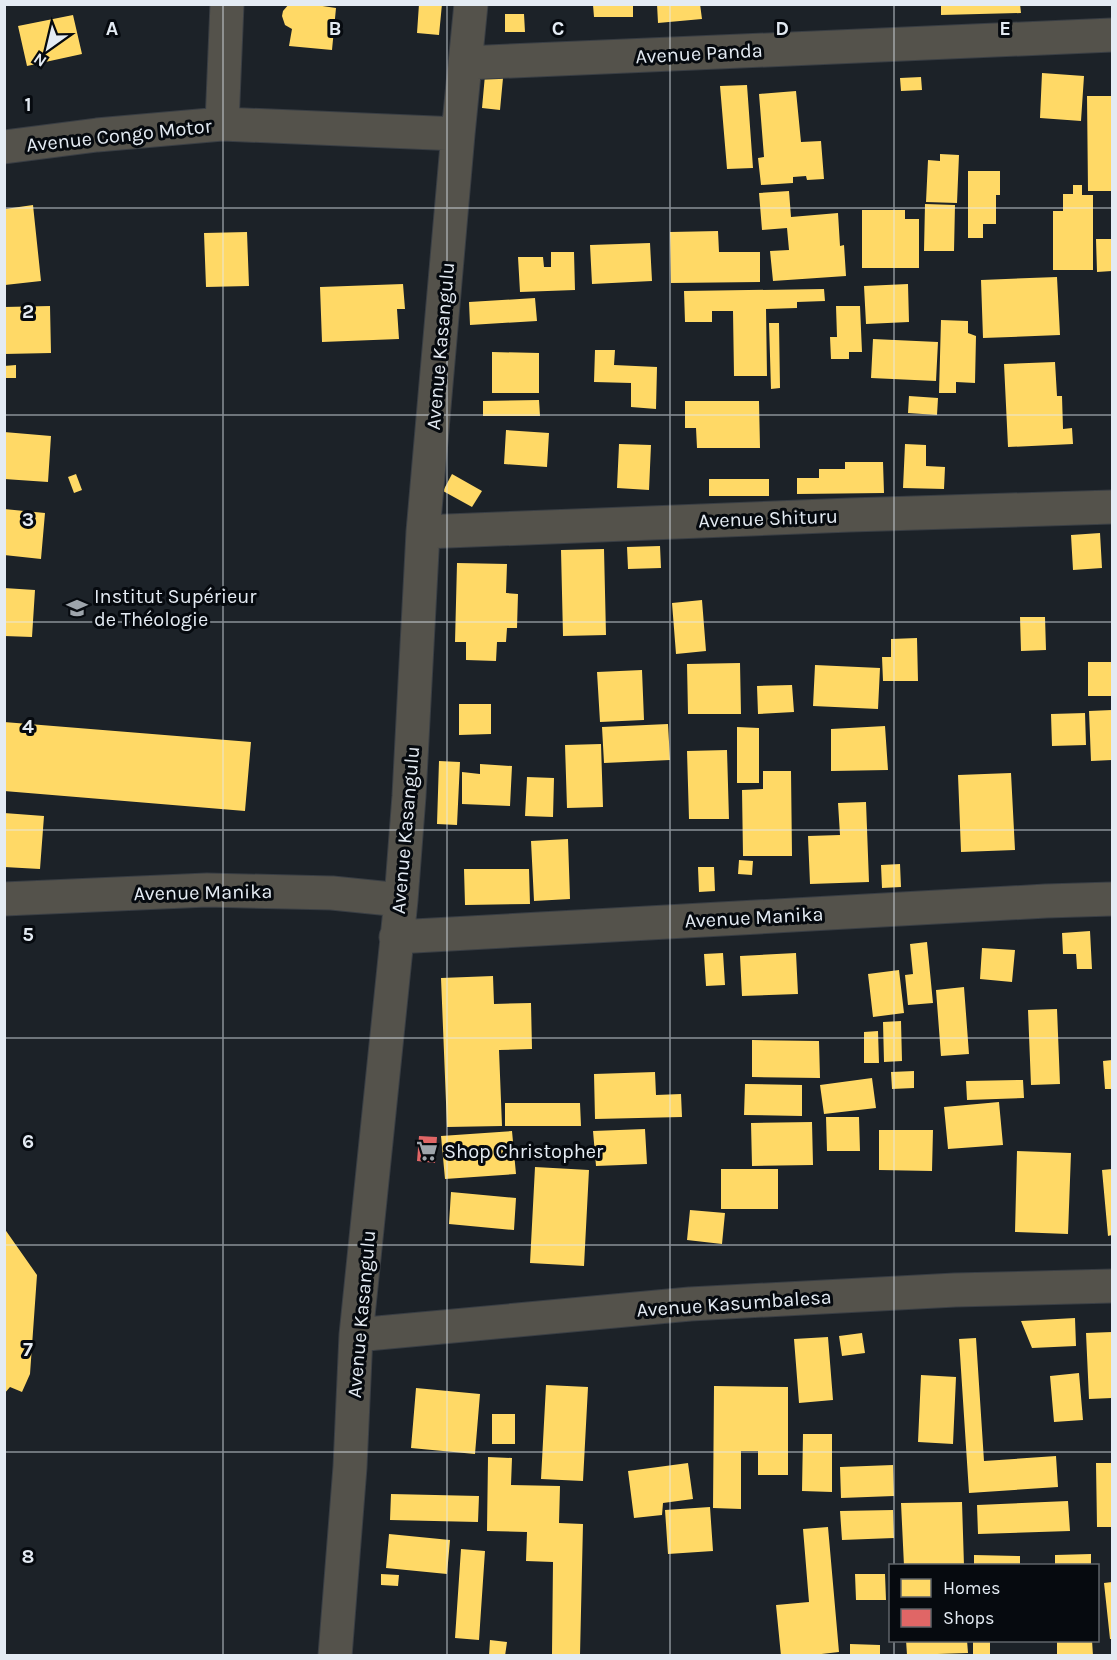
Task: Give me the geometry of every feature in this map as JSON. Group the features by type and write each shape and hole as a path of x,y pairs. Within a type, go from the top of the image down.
{"street":[{"name":"Avenue Congo Motor","path":"4,147 108,134 222,124 227,4"},
{"name":"Avenue Kasangulu","path":"335,1656 350,1467 356,1335 377,1144 409,796 423,532 471,4"},
{"name":"Avenue Panda","path":"465,63 1113,35"},
{"path":"222,124 458,134"},
{"name":"Avenue Shituru","path":"423,532 1113,507"},
{"name":"Avenue Manika","path":"4,899 207,890 321,892 400,900"},
{"name":"Avenue Manika","path":"396,937 1113,899"},
{"name":"Avenue Kasumbalesa","path":"356,1335 690,1304 955,1290 1113,1286"}],"building: Homes":[{"path":"289,4 336,8 332,50 289,46 292,29 285,25 282,16"},
{"path":"419,4 442,4 439,35 417,33"},
{"path":"657,4 700,4 702,19 658,23"},
{"path":"941,4 1020,4 1021,13 941,15"},
{"path":"593,5 633,5 633,17 594,17"},
{"path":"505,14 524,14 525,32 505,32"},
{"path":"73,15 82,54 27,66 18,26"},
{"path":"1042,73 1084,76 1081,121 1040,118"},
{"path":"485,75 503,78 500,110 482,108"},
{"path":"921,77 922,90 901,91 900,78"},
{"path":"747,85 753,168 727,169 720,86"},
{"path":"796,91 801,142 821,141 824,179 807,180 806,176 793,177 793,183 761,185 758,158 764,157 759,94"},
{"path":"1087,96 1112,96 1112,191 1088,191"},
{"path":"940,154 959,155 957,203 926,202 928,160 940,161"},
{"path":"968,171 1000,171 1000,195 996,195 996,224 983,224 983,238 968,238"},
{"path":"1073,185 1082,185 1082,195 1093,195 1093,270 1053,270 1053,211 1063,211 1063,194 1073,194"},
{"path":"789,191 791,217 838,213 840,246 844,245 846,276 773,281 770,251 789,250 787,228 762,230 759,193"},
{"path":"925,204 955,205 954,251 924,251"},
{"path":"33,205 41,281 5,285 5,209"},
{"path":"862,210 905,210 905,219 919,219 919,268 862,268"},
{"path":"718,231 719,252 760,252 760,282 671,283 670,232"},
{"path":"247,232 249,286 206,287 204,233"},
{"path":"1096,239 1112,239 1112,271 1097,272"},
{"path":"650,243 652,281 592,284 590,245"},
{"path":"551,252 574,252 575,290 520,292 518,257 543,257 544,267 551,267"},
{"path":"1057,277 1060,335 983,338 981,280"},
{"path":"403,284 405,309 397,309 399,339 322,342 320,287"},
{"path":"908,284 909,322 866,324 864,286"},
{"path":"824,289 825,301 797,302 797,308 766,309 767,376 734,376 733,311 712,311 712,322 685,322 684,291"},
{"path":"535,298 537,321 470,325 469,302"},
{"path":"50,306 51,353 4,354 4,307"},
{"path":"836,306 860,306 862,352 849,352 849,359 831,359 830,337 837,337"},
{"path":"941,320 968,321 968,333 976,336 975,383 956,382 956,393 939,393"},
{"path":"769,323 779,323 780,388 771,389"},
{"path":"873,339 938,342 936,381 871,378"},
{"path":"595,350 615,350 614,365 657,367 656,409 631,407 631,383 594,382"},
{"path":"492,352 539,353 539,393 492,393"},
{"path":"1055,362 1057,396 1062,396 1063,429 1072,428 1073,444 1008,447 1004,364"},
{"path":"16,365 16,378 4,378 4,366"},
{"path":"909,396 938,398 937,415 908,413"},
{"path":"539,400 540,416 483,416 483,401"},
{"path":"685,401 759,401 760,448 697,448 696,428 685,428"},
{"path":"506,430 549,433 547,467 504,464"},
{"path":"4,432 51,436 48,482 4,479"},
{"path":"619,444 651,445 649,490 617,488"},
{"path":"905,444 926,445 926,466 945,467 944,489 903,488"},
{"path":"845,462 883,462 884,493 797,494 797,478 819,478 819,469 845,469"},
{"path":"76,474 82,490 74,493 68,477"},
{"path":"452,474 482,491 472,507 443,491"},
{"path":"709,479 769,479 769,496 709,496"},
{"path":"4,509 45,513 41,559 4,555"},
{"path":"1100,533 1102,568 1073,570 1071,535"},
{"path":"660,546 661,568 628,569 627,547"},
{"path":"604,549 606,635 563,636 561,550"},
{"path":"457,563 507,564 506,593 518,594 517,628 507,628 506,642 497,642 496,661 466,660 466,642 455,642"},
{"path":"4,588 35,590 32,637 4,636"},
{"path":"702,600 706,651 676,654 672,603"},
{"path":"1020,617 1045,617 1046,650 1021,651"},
{"path":"917,638 918,681 883,681 882,657 891,657 891,639"},
{"path":"1088,662 1112,662 1112,696 1088,696"},
{"path":"740,663 741,714 688,714 687,664"},
{"path":"815,665 880,668 878,709 813,706"},
{"path":"642,670 644,720 600,722 597,672"},
{"path":"792,685 794,712 758,714 757,686"},
{"path":"459,704 491,704 491,734 459,735"},
{"path":"1112,710 1112,760 1091,761 1089,711"},
{"path":"1085,713 1086,745 1052,746 1051,714"},
{"path":"4,722 251,742 245,811 4,791"},
{"path":"668,724 670,760 604,763 602,727"},
{"path":"885,726 888,770 831,771 831,729"},
{"path":"737,727 759,728 759,783 737,783"},
{"path":"601,744 603,807 567,808 565,745"},
{"path":"727,750 729,819 689,819 687,751"},
{"path":"439,761 460,762 457,825 437,824"},
{"path":"480,764 512,766 510,806 462,804 462,772 480,774"},
{"path":"763,771 791,771 792,856 743,856 742,790 763,789"},
{"path":"1011,773 1015,850 961,852 958,775"},
{"path":"527,777 554,778 553,817 525,816"},
{"path":"866,802 869,882 810,884 808,836 840,835 838,803"},
{"path":"4,813 44,816 40,869 4,867"},
{"path":"568,839 570,899 534,901 531,841"},
{"path":"739,860 753,861 752,875 738,874"},
{"path":"900,864 901,887 882,888 881,865"},
{"path":"698,867 714,867 715,891 699,892"},
{"path":"464,869 529,869 530,904 465,905"},
{"path":"1090,931 1092,969 1077,969 1076,954 1063,954 1062,933"},
{"path":"927,942 933,1003 908,1005 905,975 913,974 910,944"},
{"path":"982,948 1015,950 1012,982 980,979"},
{"path":"723,953 725,985 706,986 704,954"},
{"path":"796,953 798,994 742,996 740,956"},
{"path":"899,970 904,1013 873,1017 868,974"},
{"path":"493,976 494,1004 531,1003 532,1049 499,1050 502,1126 447,1127 441,978"},
{"path":"964,987 969,1054 941,1056 936,990"},
{"path":"1057,1009 1060,1084 1031,1085 1028,1010"},
{"path":"901,1021 902,1061 884,1062 883,1022"},
{"path":"878,1031 879,1063 864,1063 864,1032"},
{"path":"752,1040 819,1041 820,1078 752,1077"},
{"path":"1112,1060 1112,1089 1105,1089 1103,1061"},
{"path":"914,1071 914,1088 892,1089 891,1072"},
{"path":"655,1072 656,1095 681,1094 682,1117 595,1119 594,1074"},
{"path":"872,1078 876,1108 824,1114 820,1085"},
{"path":"1023,1080 1024,1098 967,1100 966,1081"},
{"path":"745,1084 802,1085 802,1116 744,1115"},
{"path":"999,1102 1003,1145 948,1149 944,1107"},
{"path":"505,1103 580,1103 581,1126 505,1126"},
{"path":"826,1117 859,1117 860,1151 827,1151"},
{"path":"812,1122 813,1165 752,1166 751,1123"},
{"path":"645,1129 647,1164 596,1166 593,1131"},
{"path":"879,1130 933,1130 932,1171 879,1170"},
{"path":"512,1131 516,1174 445,1179 441,1136"},
{"path":"1017,1151 1071,1153 1068,1234 1015,1232"},
{"path":"535,1167 589,1170 584,1266 530,1263"},
{"path":"721,1169 778,1169 778,1209 721,1209"},
{"path":"1112,1169 1112,1235 1108,1236 1102,1170"},
{"path":"451,1192 516,1198 514,1230 449,1224"},
{"path":"690,1210 725,1213 722,1244 687,1240"},
{"path":"4,1228 37,1275 30,1374 22,1392 10,1387 4,1394"},
{"path":"1075,1318 1076,1346 1032,1348 1021,1321"},
{"path":"1112,1332 1112,1398 1089,1399 1086,1333"},
{"path":"862,1333 865,1353 842,1356 839,1336"},
{"path":"828,1337 833,1400 799,1403 794,1339"},
{"path":"976,1338 984,1461 1056,1456 1058,1487 969,1493 959,1339"},
{"path":"1079,1373 1083,1420 1054,1422 1050,1376"},
{"path":"921,1375 956,1377 953,1444 918,1442"},
{"path":"546,1385 588,1387 583,1481 541,1479"},
{"path":"714,1386 788,1387 788,1475 758,1475 758,1451 741,1451 741,1509 713,1508"},
{"path":"416,1388 480,1394 475,1454 411,1448"},
{"path":"492,1414 515,1414 515,1444 492,1444"},
{"path":"803,1434 832,1434 832,1492 802,1491"},
{"path":"488,1457 512,1458 511,1485 560,1486 559,1523 583,1524 580,1655 552,1654 553,1562 526,1561 527,1532 487,1531"},
{"path":"688,1463 693,1499 663,1503 662,1515 634,1518 628,1471"},
{"path":"1096,1463 1112,1463 1112,1527 1097,1527"},
{"path":"893,1465 894,1496 841,1498 840,1467"},
{"path":"391,1494 479,1496 478,1522 390,1520"},
{"path":"1068,1501 1070,1531 978,1534 977,1505"},
{"path":"962,1502 964,1564 904,1564 901,1503"},
{"path":"710,1507 713,1551 668,1554 665,1510"},
{"path":"893,1510 894,1538 842,1540 840,1511"},
{"path":"828,1527 839,1652 781,1656 776,1605 809,1602 803,1529"},
{"path":"389,1534 450,1540 447,1574 386,1568"},
{"path":"461,1549 485,1551 479,1640 455,1638"},
{"path":"1091,1554 1091,1564 1055,1564 1055,1555"},
{"path":"974,1555 1020,1556 1020,1564 974,1564"},
{"path":"381,1574 399,1575 398,1586 381,1585"},
{"path":"855,1574 885,1574 886,1600 856,1600"},
{"path":"1112,1582 1112,1639 1110,1639 1104,1583"},
{"path":"490,1640 507,1642 505,1656 489,1656"},
{"path":"906,1642 967,1642 968,1653 907,1655"},
{"path":"973,1642 990,1642 990,1656 973,1656"},
{"path":"1057,1642 1092,1642 1093,1656 1057,1656"},
{"path":"850,1644 880,1645 880,1656 850,1656"}],"building: Shops":[{"path":"419,1136 437,1137 435,1163 417,1161"}],"place":[{"name":"Institut Supérieur de Théologie","path":"77,608"},
{"name":"Shop Christopher","path":"427,1151"}]}
